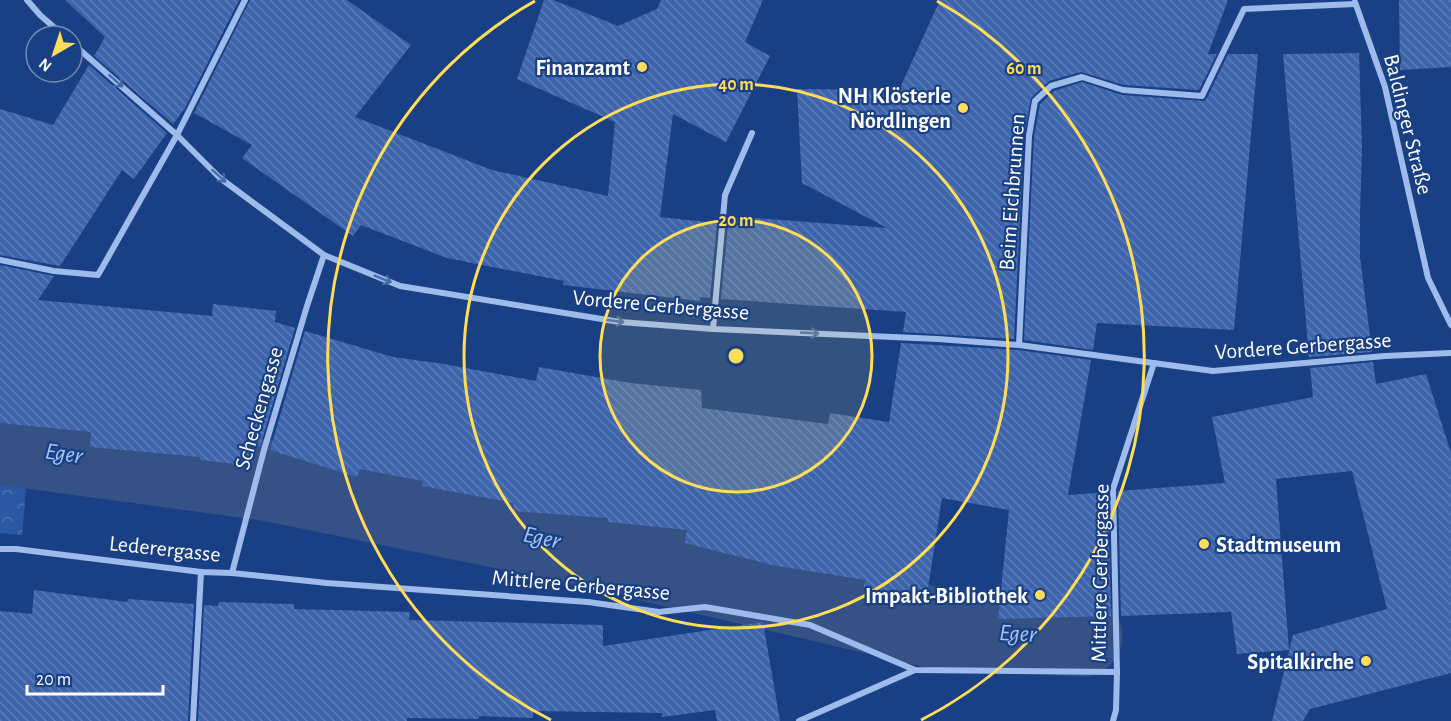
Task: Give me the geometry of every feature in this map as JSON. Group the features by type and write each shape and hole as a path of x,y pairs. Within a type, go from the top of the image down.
{"street":[{"path":"27,0 50,24"},
{"path":"0,260 54,271 98,275 177,135 244,0"},
{"name":"Baldinger Straße","path":"1355,2 1385,87 1428,278 1451,325"},
{"name":"Beim Eichbrunnen","path":"1019,345 1029,136 1035,101 1051,86 1082,77 1123,90 1202,96 1244,9 1355,2"},
{"name":"Vordere Gerbergasse","path":"84,54 177,135 220,178 324,255 400,286 620,322 1019,345 1213,371 1385,356 1451,354"},
{"path":"713,329 725,195 752,133"},
{"name":"Scheckengasse","path":"232,573 264,450 306,306 324,255"},
{"name":"Mittlere Gerbergasse","path":"327,583 588,602 659,612 705,607 810,626 915,670 1117,672 1113,489 1154,363"},
{"name":"Lederergasse","path":"0,549 16,549 201,572 327,583"},
{"path":"193,721 201,572"},
{"path":"799,721 915,670"},
{"path":"1113,721 1116,710 1117,672"}],"green space":[{"path":"0,454 29,456 22,535 0,533"}],"building":[{"path":"65,0 239,0 185,108 173,124 94,56 105,37"},
{"path":"250,0 347,0 411,45 355,117 492,170 608,196 615,122 517,79 544,0 553,0 618,26 657,9 661,0 763,0 745,42 770,56 726,142 673,114 660,217 717,223 710,298 700,297 700,301 563,285 564,281 447,258 361,225 353,236 242,158 252,145 194,113"},
{"path":"940,0 1228,0 1208,54 1217,54 1199,90 1124,85 1081,72 1049,81 1031,98 1024,136 1014,339 903,332 906,312 721,299 728,224 741,226 742,217 887,228 802,183 797,89 899,90"},
{"path":"1399,0 1451,0 1451,67 1400,70"},
{"path":"1359,53 1362,148 1360,257 1372,352 1309,357 1283,54"},
{"path":"1228,54 1258,54 1234,330 1097,323 1093,350 1024,340 1034,137 1040,104 1054,91 1082,82 1122,95 1204,101"},
{"path":"89,65 167,133 134,179 122,170 60,266 0,255 0,109 53,125 78,84 84,84 84,73"},
{"path":"0,265 54,276 38,300 212,316 213,304 276,311 275,322 295,328 260,447 254,445 252,466 200,460 200,457 90,447 91,432 0,423"},
{"path":"305,331 393,357 536,381 539,367 630,383 701,390 702,408 828,424 830,413 889,422 901,343 1018,350 1091,360 1068,495 1108,492 1111,616 998,619 1009,510 942,498 926,601 864,587 865,580 772,565 685,543 687,530 608,522 608,518 512,511 514,503 422,486 423,481 360,469 357,477 270,450"},
{"path":"1373,362 1376,384 1426,374 1451,453 1451,673 1310,709 1303,721 1272,721 1293,635 1387,609 1352,471 1276,479 1289,650 1237,654 1231,612 1121,616 1118,491 1225,483 1212,417 1313,397 1310,368"},
{"path":"34,590 127,602 128,599 194,604 188,721 0,721 0,611 32,614"},
{"path":"219,602 294,604 294,609 410,612 409,620 603,625 603,646 763,622 780,721 717,721 715,710 662,717 662,713 533,711 533,718 479,716 479,719 407,718 407,721 198,721 204,605 218,606"}],"waterway":[{"name":"Eger","path":"0,444 271,481 555,539 939,629 1082,636"},
{"path":"0,466 6,467 31,447"}],"place":[{"name":"Finanzamt","path":"642,67"},
{"name":"NH Klösterle Nördlingen","path":"963,108"},
{"name":"Stadtmuseum","path":"1204,544"},
{"name":"Impakt-Bibliothek","path":"1040,595"},
{"name":"Spitalkirche","path":"1366,661"}]}
